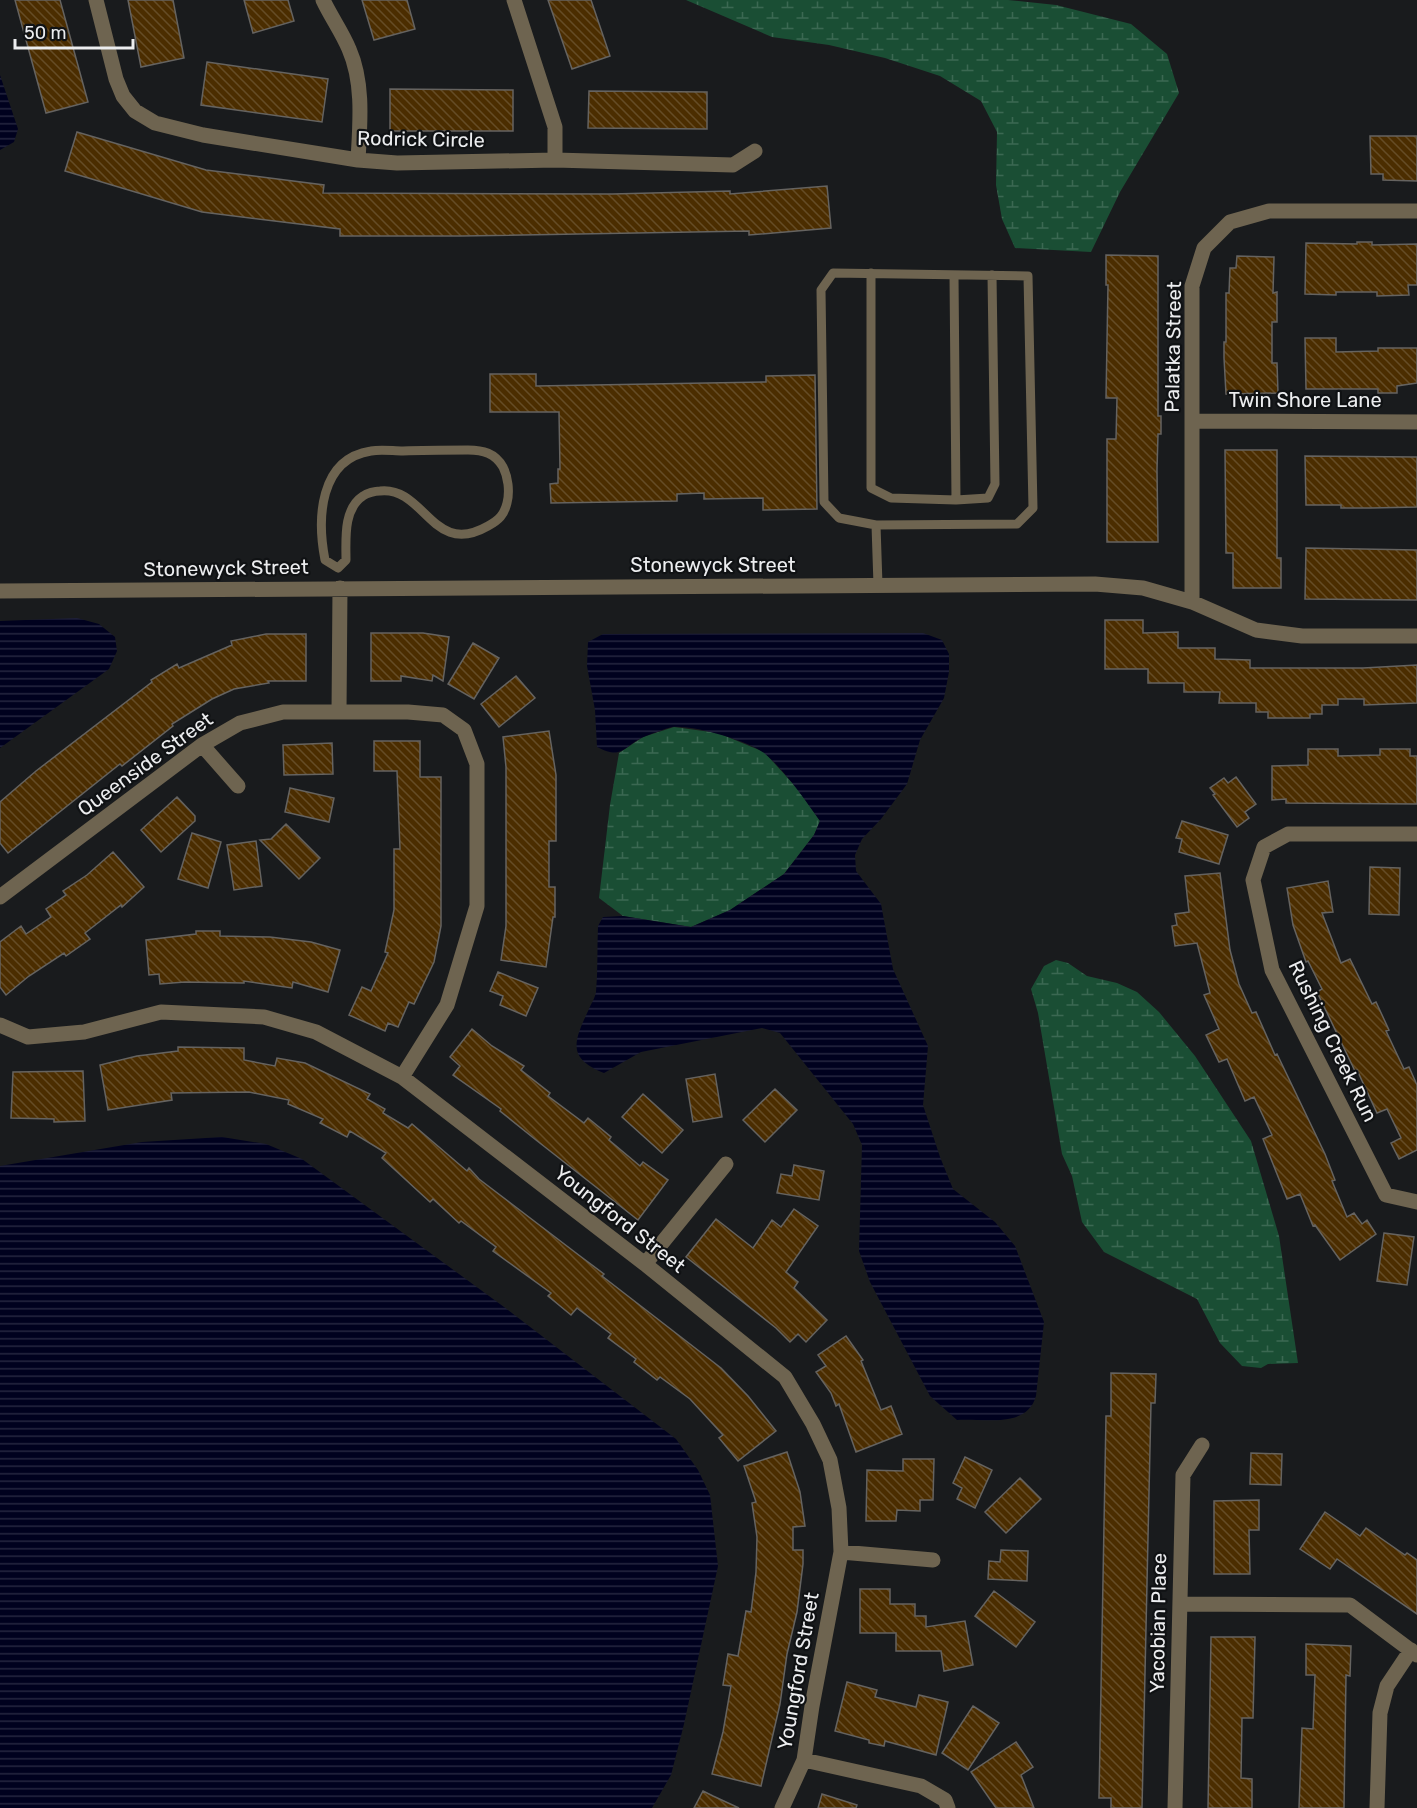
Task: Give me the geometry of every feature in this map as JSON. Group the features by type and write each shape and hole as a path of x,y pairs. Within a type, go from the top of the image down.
{"street":[{"name":"Rodrick Circle","path":"96,0 116,79 123,96 135,111 155,123 203,135 358,160 397,163 555,160 733,165 755,151"},
{"path":"323,0 350,50 356,72 361,113 358,160"},
{"path":"514,0 555,127 555,160"},
{"name":"Palatka Street","path":"1192,602 1192,286 1203,248 1230,222 1269,211 1417,211"},
{"name":"Twin Shore Lane","path":"1192,421 1417,422"},
{"name":"Stonewyck Street","path":"0,591 1095,584 1143,588 1192,602 1256,630 1302,636 1417,636"},
{"path":"339,712 340,588"},
{"name":"Queenside Street","path":"0,897 202,745 240,723 283,712 408,712 443,715 464,730 477,764 477,906 447,1005 402,1077"},
{"path":"202,745 238,786"},
{"name":"Rushing Creek Run","path":"1417,834 1288,834 1264,847 1253,880 1272,970 1386,1195 1417,1202"},
{"name":"Youngford Street","path":"0,1025 28,1037 84,1032 161,1012 264,1017 316,1032 402,1077 645,1264 785,1377 813,1424 830,1460 839,1508 842,1552 818,1673 804,1760 782,1808"},
{"path":"645,1264 726,1164"},
{"name":"Yacobian Place","path":"1175,1808 1183,1475 1202,1445"},
{"path":"842,1552 933,1560"},
{"path":"1180,1604 1350,1605 1414,1652 1387,1686 1380,1713 1377,1808"},
{"path":"804,1760 921,1786 945,1800 948,1808"}],"lane":[{"path":"833,273 871,273 1029,276 1033,508 1017,524 876,525 839,518 824,502 821,290 833,273"},
{"path":"871,273 871,488 891,498 956,500 988,498 995,484 992,275"},
{"path":"954,275 956,500"},
{"path":"474,450 492,454 501,463 506,474 508,495 504,514 480,531 467,534 451,533 425,516 408,497 393,490 378,491 363,496 353,506 346,528 346,560 338,568 325,560 322,546 324,497 333,474 352,457 371,451 474,450"},
{"path":"876,525 878,585"},
{"path":"338,568 340,588"}],"green space":[{"path":"686,0 1008,0 1056,5 1131,24 1167,54 1179,93 1120,192 1091,252 1015,248 1002,219 996,185 997,132 981,101 940,76 885,58 829,45 772,37"},
{"path":"674,727 718,733 764,752 797,788 820,821 814,835 784,874 730,910 691,927 623,916 599,898 610,805 619,753 643,737"},
{"path":"1056,960 1068,963 1087,976 1117,983 1137,992 1159,1012 1195,1056 1251,1141 1279,1236 1298,1363 1268,1364 1261,1368 1242,1366 1220,1343 1197,1299 1104,1252 1082,1222 1072,1176 1062,1154 1038,1013 1031,989 1044,966"}],"water":[{"path":"0,75 18,129 14,142 0,150"},
{"path":"77,618 99,624 115,637 117,651 109,669 0,748 0,621"},
{"path":"923,633 942,640 949,654 949,672 944,698 920,740 907,784 881,819 862,839 855,855 856,871 881,904 893,969 928,1046 923,1105 953,1189 995,1222 1015,1246 1044,1322 1036,1396 1024,1413 1003,1420 957,1420 930,1396 870,1282 859,1251 862,1145 853,1124 780,1033 762,1028 641,1052 604,1073 584,1061 577,1047 580,1030 596,992 598,926 603,917 623,916 691,927 730,910 784,874 814,835 820,821 794,785 772,760 757,748 734,739 693,728 672,727 646,736 618,752 606,751 597,747 595,710 587,666 588,642 603,634"},
{"path":"222,1137 266,1144 302,1159 504,1307 676,1439 698,1470 710,1495 718,1566 671,1775 652,1808 0,1808 0,1166 142,1142"}],"building":[{"path":"15,0 60,0 88,102 46,113"},
{"path":"128,0 173,0 184,58 141,67"},
{"path":"244,0 288,0 294,21 253,33"},
{"path":"362,0 407,0 415,29 374,40"},
{"path":"548,0 591,0 610,56 572,69"},
{"path":"207,62 328,79 322,122 201,105"},
{"path":"390,89 513,90 513,131 390,131"},
{"path":"589,91 707,92 707,129 588,128"},
{"path":"77,132 206,170 324,185 323,193 612,194 730,191 730,194 827,186 831,228 749,235 749,231 340,236 340,229 202,212 65,171"},
{"path":"1370,136 1417,136 1417,181 1383,180 1383,174 1371,174"},
{"path":"1357,242 1372,242 1372,245 1417,244 1417,285 1408,285 1409,295 1377,296 1377,292 1336,292 1336,295 1305,294 1306,243 1357,244"},
{"path":"1106,255 1158,256 1158,416 1161,416 1161,434 1158,434 1157,470 1158,542 1107,542 1107,439 1116,439 1117,398 1106,398 1108,285 1106,285"},
{"path":"1237,256 1274,257 1273,293 1277,292 1277,322 1272,322 1272,363 1277,363 1278,393 1226,394 1224,342 1226,342 1226,293 1229,293 1230,268 1236,268"},
{"path":"1305,338 1336,338 1336,352 1378,351 1378,348 1417,348 1417,383 1397,386 1397,393 1378,393 1378,389 1306,389"},
{"path":"490,374 536,374 536,386 766,382 766,376 815,375 817,509 763,510 763,498 704,499 704,493 677,494 677,501 551,503 550,484 558,483 558,469 560,469 559,412 490,412"},
{"path":"1225,450 1277,450 1277,558 1281,558 1281,588 1233,588 1233,553 1226,553"},
{"path":"1305,456 1417,457 1417,507 1341,508 1341,505 1306,505"},
{"path":"1306,548 1417,550 1417,600 1305,599"},
{"path":"1105,620 1143,620 1143,633 1178,632 1178,648 1215,648 1215,659 1250,660 1250,668 1363,668 1417,665 1417,703 1364,705 1364,699 1338,699 1338,705 1322,705 1322,714 1310,714 1310,718 1268,718 1268,712 1256,712 1256,703 1219,703 1220,692 1184,692 1184,683 1148,683 1148,669 1105,669"},
{"path":"371,633 423,633 449,637 443,681 433,675 432,681 401,676 401,681 371,681"},
{"path":"266,634 306,634 306,681 268,681 269,683 234,689 212,699 172,724 173,726 122,766 120,764 8,853 0,843 0,802 36,771 152,682 151,680 177,664 179,668 232,645 231,641"},
{"path":"473,643 499,658 474,699 448,684"},
{"path":"516,676 535,698 499,727 481,704"},
{"path":"549,731 556,775 556,841 549,841 549,887 555,887 555,917 553,917 546,967 501,960 506,926 506,767 503,737"},
{"path":"374,741 420,741 420,777 441,777 441,926 434,962 414,1004 409,1002 398,1027 388,1023 385,1031 349,1015 362,987 371,991 388,953 385,952 394,910 394,849 400,849 397,771 374,771"},
{"path":"332,743 333,774 284,775 283,745"},
{"path":"1308,749 1338,749 1338,756 1380,755 1380,749 1410,749 1410,756 1417,756 1417,804 1286,803 1286,799 1272,800 1272,766 1308,765"},
{"path":"1236,777 1256,804 1245,812 1249,818 1237,827 1210,788 1224,778 1228,783"},
{"path":"290,788 334,798 329,822 285,812"},
{"path":"177,797 195,816 195,821 161,852 141,830"},
{"path":"1182,821 1228,835 1219,864 1179,852 1182,839 1176,838"},
{"path":"286,824 320,858 299,879 260,840 271,839"},
{"path":"192,833 221,842 208,888 178,879"},
{"path":"256,841 262,886 234,890 227,845"},
{"path":"113,852 144,887 122,907 121,905 85,933 90,939 66,956 64,953 29,976 6,995 0,987 0,942 21,926 26,934 51,917 46,909 66,895 63,891 87,875"},
{"path":"1370,867 1400,868 1399,915 1369,914"},
{"path":"1220,873 1230,950 1239,984 1252,1013 1256,1012 1325,1154 1335,1180 1332,1181 1347,1217 1354,1213 1362,1224 1367,1220 1376,1234 1340,1260 1315,1225 1313,1226 1300,1194 1287,1199 1263,1139 1272,1135 1254,1097 1245,1101 1227,1059 1219,1062 1206,1035 1219,1029 1204,995 1210,993 1197,943 1175,946 1172,926 1177,925 1175,914 1189,912 1185,876"},
{"path":"1328,881 1333,912 1322,913 1341,963 1350,959 1372,1004 1376,1002 1389,1030 1386,1031 1404,1069 1409,1067 1417,1085 1417,1150 1399,1159 1391,1143 1401,1138 1387,1109 1377,1113 1357,1070 1355,1071 1317,992 1322,989 1308,961 1306,962 1293,925 1287,888"},
{"path":"196,931 220,931 220,936 270,937 311,942 340,950 328,992 293,982 292,988 244,981 244,983 160,984 159,974 149,975 146,940 196,934"},
{"path":"498,972 538,988 526,1016 500,1005 503,996 490,991"},
{"path":"472,1029 492,1046 524,1066 521,1070 550,1093 548,1096 584,1123 588,1118 611,1137 609,1140 640,1166 643,1162 668,1180 638,1220 500,1111 501,1109 453,1075 460,1066 450,1057"},
{"path":"178,1047 244,1048 244,1060 275,1066 277,1058 305,1063 370,1094 367,1099 385,1109 383,1113 408,1128 412,1124 467,1171 469,1168 479,1179 604,1274 602,1276 721,1368 748,1396 776,1431 738,1461 719,1438 723,1435 690,1399 660,1377 657,1380 634,1362 636,1359 608,1338 611,1334 577,1308 571,1315 548,1296 551,1293 493,1251 496,1247 461,1221 459,1223 433,1199 430,1202 382,1158 386,1153 350,1131 347,1137 320,1123 323,1119 288,1104 289,1100 249,1092 171,1093 172,1100 108,1110 100,1065 137,1056 178,1051"},
{"path":"83,1071 85,1121 54,1122 54,1119 11,1118 13,1072"},
{"path":"715,1074 722,1117 693,1122 686,1079"},
{"path":"775,1089 797,1110 765,1142 743,1120"},
{"path":"643,1094 683,1130 662,1153 622,1117"},
{"path":"794,1165 824,1171 819,1200 777,1193 781,1174 792,1176"},
{"path":"794,1209 818,1226 786,1272 798,1282 794,1288 827,1320 806,1342 798,1334 790,1342 776,1328 686,1257 716,1219 753,1248 772,1220 781,1227"},
{"path":"1384,1233 1414,1237 1407,1285 1377,1281"},
{"path":"846,1336 863,1360 861,1361 881,1410 891,1406 902,1434 856,1452 839,1404 836,1406 831,1393 816,1372 826,1366 818,1355"},
{"path":"1111,1373 1156,1374 1155,1403 1151,1403 1142,1808 1111,1808 1111,1798 1099,1798 1106,1416 1111,1416"},
{"path":"787,1452 800,1492 805,1526 793,1527 793,1550 803,1550 803,1564 797,1612 787,1654 780,1704 761,1786 712,1774 723,1732 731,1686 723,1685 728,1654 738,1656 746,1611 751,1612 756,1572 757,1537 752,1503 756,1502 744,1466"},
{"path":"1251,1453 1282,1454 1281,1485 1250,1484"},
{"path":"965,1457 992,1470 975,1508 957,1499 962,1488 953,1483"},
{"path":"903,1459 934,1459 933,1500 920,1500 920,1511 897,1510 896,1521 866,1521 867,1470 903,1471"},
{"path":"1020,1478 1041,1499 1006,1533 985,1512"},
{"path":"1259,1500 1259,1530 1249,1530 1250,1574 1214,1574 1214,1501"},
{"path":"1325,1512 1360,1536 1366,1528 1405,1555 1407,1553 1417,1560 1417,1614 1337,1559 1330,1569 1300,1549"},
{"path":"1001,1550 1028,1551 1027,1581 988,1579 989,1561 1000,1562"},
{"path":"860,1589 890,1589 890,1604 915,1604 915,1616 926,1616 926,1627 965,1621 973,1665 944,1671 941,1651 896,1651 896,1633 860,1633"},
{"path":"994,1591 1035,1622 1016,1647 975,1616"},
{"path":"1211,1637 1255,1637 1253,1718 1242,1718 1241,1778 1252,1779 1252,1808 1208,1808"},
{"path":"1306,1644 1351,1646 1350,1676 1346,1675 1344,1808 1299,1808 1302,1728 1313,1729 1315,1675 1306,1675"},
{"path":"847,1682 877,1690 875,1697 916,1707 919,1695 948,1702 936,1755 885,1741 884,1746 869,1743 869,1740 835,1731"},
{"path":"973,1706 999,1723 968,1770 942,1753"},
{"path":"1016,1742 1033,1767 1021,1775 1034,1808 996,1808 971,1772"},
{"path":"703,1791 713,1796 739,1808 694,1808"},
{"path":"822,1794 857,1805 856,1808 818,1808"}]}
